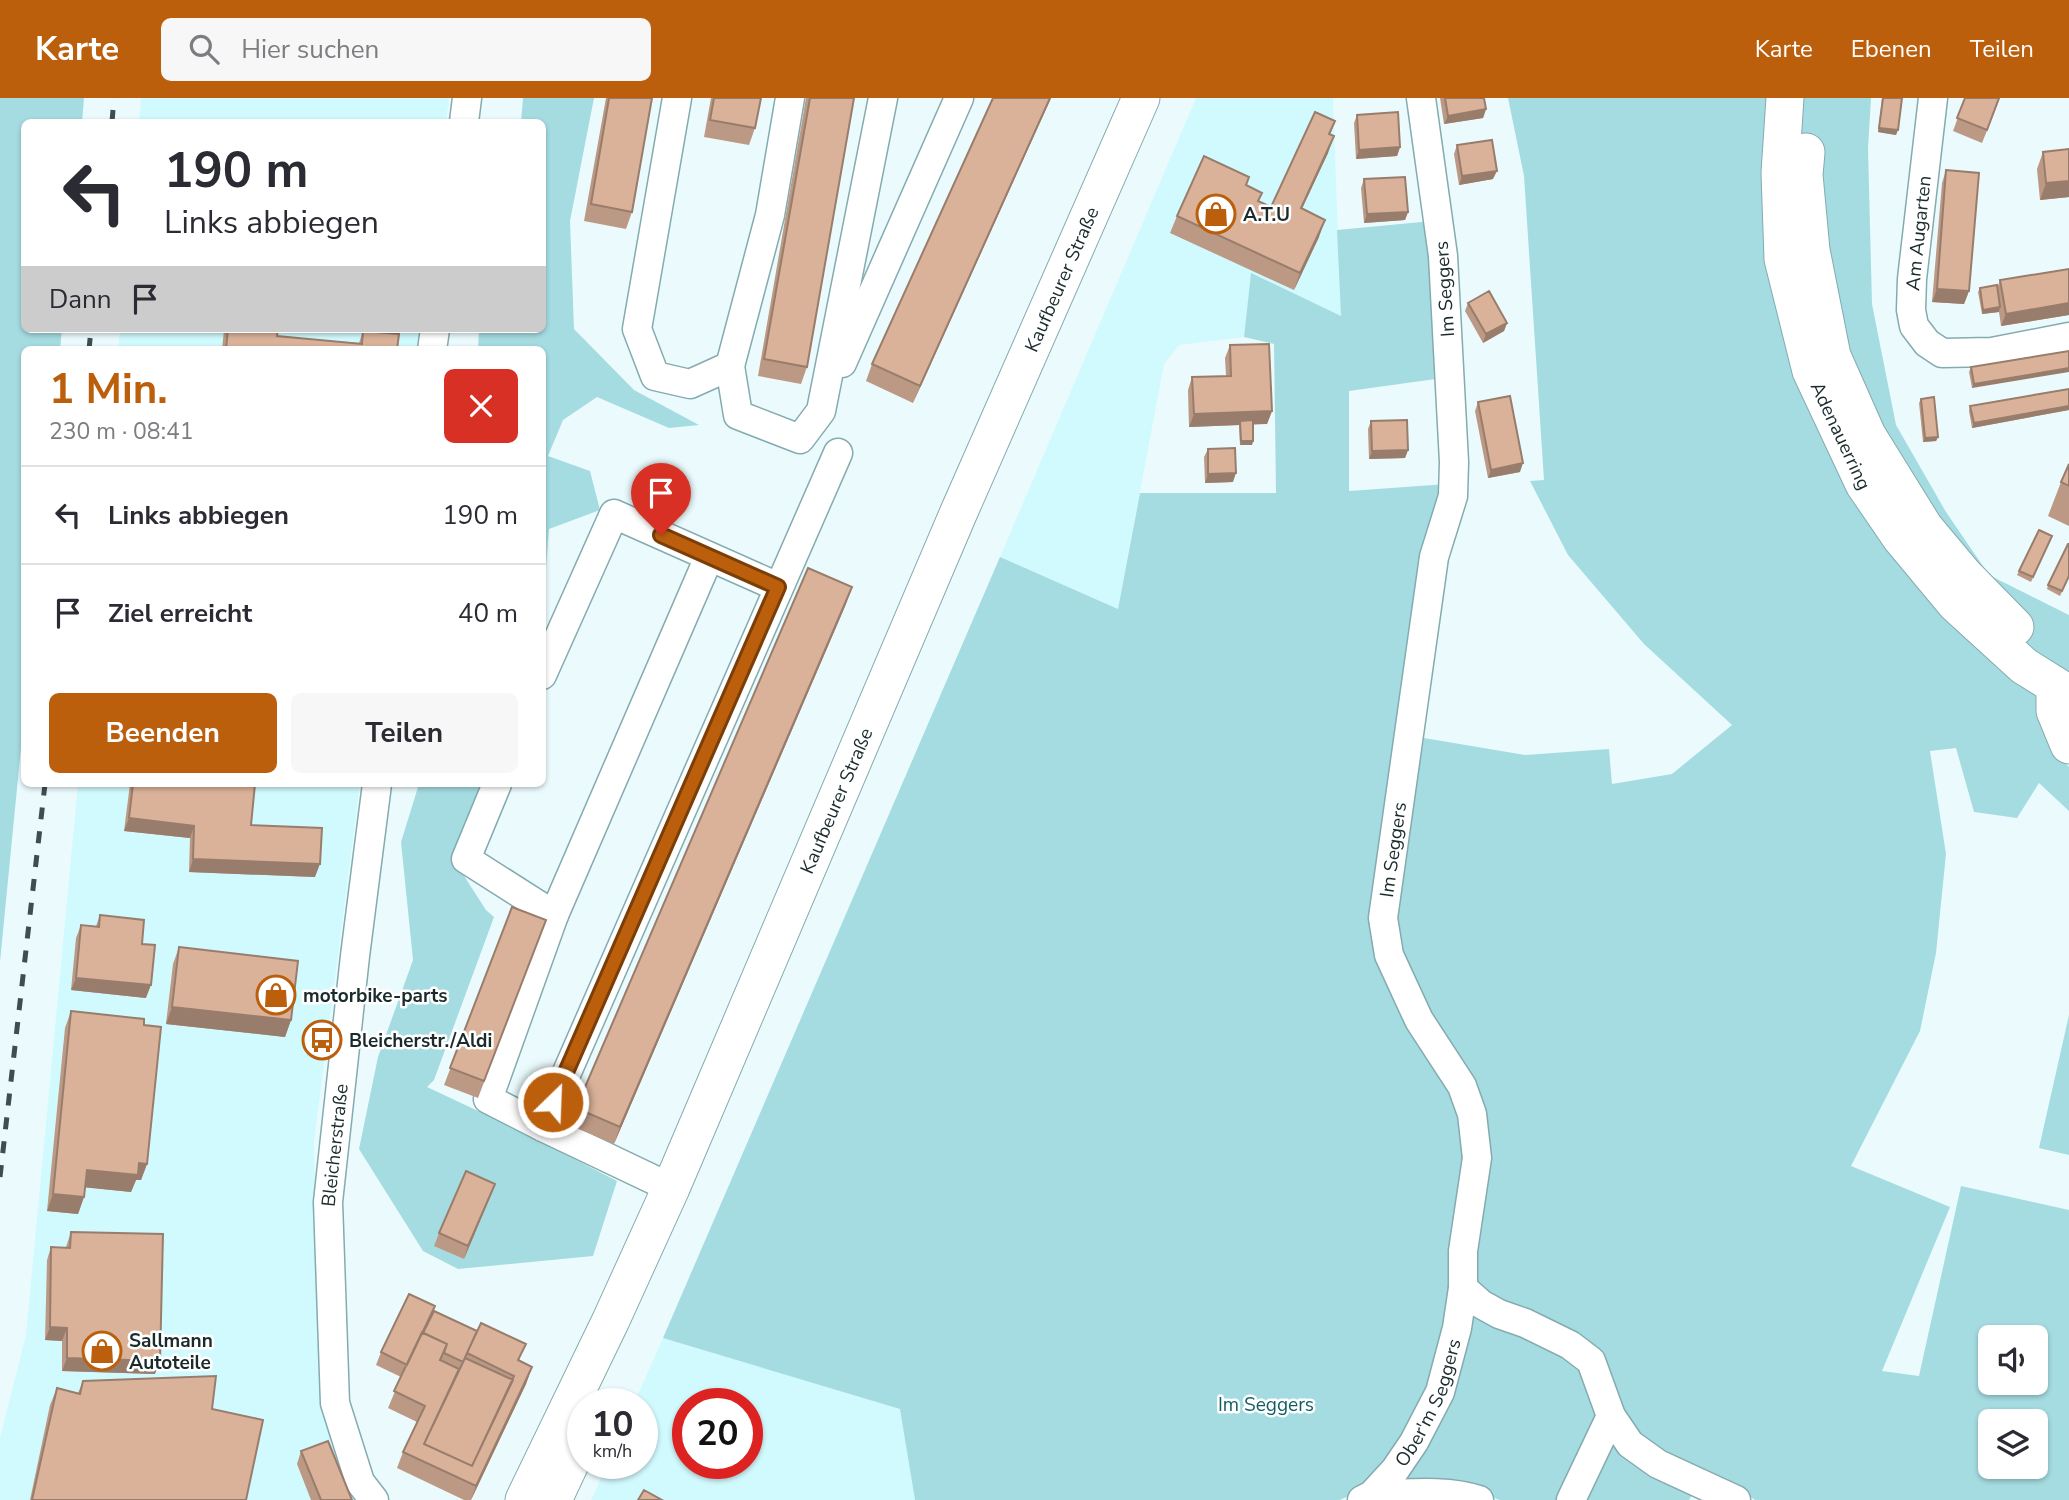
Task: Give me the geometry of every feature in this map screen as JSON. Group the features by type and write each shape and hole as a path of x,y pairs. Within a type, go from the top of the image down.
{"main road":[{"name":"Kaufbeurer Straße","path":"524,1500 671,1188 958,514 1141,98"},
{"name":"Kaufbeurer Straße","path":"604,1388 1162,98"},
{"name":"Adenauerring","path":"1785,98 1780,173 1783,259 1811,371 1864,484 1901,538 1955,603 2024,666 2064,683"},
{"name":"Adenauerring","path":"1809,98 1804,175 1811,250 1832,355 1867,435 1924,527 2007,620 2042,649 2064,683"},
{"path":"2064,683 2055,711 2069,746"},
{"path":"553,1500 567,1470"}],"street":[{"path":"464,119 467,98"},
{"path":"677,98 637,329 655,376 690,384 730,366"},
{"path":"790,98 770,215 730,366 738,415 800,439 821,411 959,98"},
{"path":"821,411 883,98"},
{"name":"Im Seggers","path":"1421,98 1443,256 1453,485 1434,557 1383,918 1389,954 1419,1020 1462,1086 1472,1114 1477,1158 1463,1251 1463,1288"},
{"name":"Am Augarten","path":"1933,98 1912,279 1911,310 1914,326 1927,343 1942,353 1992,352 2069,337"},
{"path":"543,1127 838,453"},
{"path":"546,666 614,514 778,587"},
{"path":"671,1188 488,1099 554,915 709,557"},
{"name":"Bleicherstraße","path":"374,1500 360,1482 335,1403 328,1202 377,787"},
{"path":"496,787 467,859 554,915"},
{"path":"1463,1288 1481,1304 1570,1345 1591,1361 1611,1416 1630,1444 1658,1464 1718,1497"},
{"name":"Ober'm Seggers","path":"1367,1498 1395,1470 1414,1443 1440,1392 1457,1328 1463,1288"},
{"path":"1571,1500 1611,1416"},
{"path":"1367,1498 1429,1493 1479,1500"}],"shaded area":[{"path":"141,98 449,98 446,119 139,119"},
{"path":"1196,98 1333,98 1341,316 1251,274 1244,337 1179,345 1164,364 1118,609 1000,557"},
{"path":"120,333 418,333 417,346 118,346"},
{"path":"78,787 360,787 314,1142 319,1391 343,1470 359,1500 0,1500 0,1438 26,1335"},
{"path":"663,1338 901,1409 915,1500 591,1500 601,1479 658,1479 658,1388 641,1388"}],"green space":[{"path":"0,98 84,98 82,119 21,119 21,333 62,333 60,346 21,346 21,748 0,962"},
{"path":"523,98 594,98 570,221 574,329 634,390 699,425 669,428 597,397 563,420 548,456 590,471 600,510 549,529 546,568 546,346 478,346 479,333 546,333 546,119 521,119"},
{"path":"1508,98 1871,98 1868,148 1872,304 1896,425 1946,512 1989,575 2069,615 2069,735 2057,754 2069,767 2069,811 2039,783 2017,818 1974,812 1956,748 1930,751 1946,854 1936,953 1920,1031 1851,1166 1950,1207 1882,1371 1919,1376 1961,1186 2069,1210 2069,1500 1755,1500 1731,1483 1701,1474 1635,1437 1609,1379 1530,1318 1472,1283 1484,1159 1399,947 1394,916 1424,738 1525,755 1609,749 1612,784 1672,774 1732,725 1644,644 1568,555 1530,481 1544,480 1524,176"},
{"path":"1432,221 1443,378 1349,391 1349,491 1447,484 1376,917 1467,1114 1452,1326 1407,1439 1359,1491 1340,1500 915,1500 900,1409 663,1338 1000,557 1118,609 1140,493 1276,493 1274,344 1244,337 1251,273 1341,316 1337,230"},
{"path":"418,787 487,787 457,865 486,910 494,917 434,1080 427,1087 617,1181 593,1256 458,1269 423,1251 359,1149 378,1057 413,960 401,842"},
{"path":"2069,1015 2069,1155 2039,1148"},
{"path":"1475,1310 1586,1367 1599,1411 1562,1500 1500,1500 1470,1490 1398,1489 1463,1326"},
{"path":"1606,1439 1688,1486 1692,1495 1689,1500 1576,1500"}],"building":[{"path":"609,98 652,98 632,212 591,204"},
{"path":"714,98 761,98 755,128 710,120"},
{"path":"810,98 854,98 807,367 764,359"},
{"path":"993,98 1050,98 920,386 872,364"},
{"path":"1445,98 1484,98 1486,109 1448,116"},
{"path":"1883,98 1902,98 1898,130 1879,128"},
{"path":"1965,98 1999,98 1987,130 1957,118"},
{"name":"A.T.U","path":"1315,112 1335,121 1329,134 1334,136 1301,208 1325,220 1300,273 1177,216 1204,156 1249,177 1246,185 1262,193 1258,201 1271,207"},
{"path":"1398,112 1400,147 1359,150 1357,115"},
{"path":"1492,140 1497,171 1462,176 1457,145"},
{"path":"2069,149 2069,181 2046,183 2043,152"},
{"path":"1946,170 1979,173 1969,291 1937,289"},
{"path":"1405,177 1408,212 1367,214 1364,179"},
{"path":"2069,269 2069,303 2006,314 2000,280"},
{"path":"1997,285 2000,307 1983,310 1980,288"},
{"path":"1489,291 1507,323 1486,334 1468,303"},
{"path":"228,333 277,333 277,336 362,344 363,333 399,334 398,346 226,346"},
{"path":"1269,344 1272,411 1194,414 1192,377 1231,376 1230,345"},
{"path":"2069,351 2069,368 1974,384 1971,367"},
{"path":"2069,389 2069,406 1974,423 1970,406"},
{"path":"1510,396 1523,463 1491,470 1478,402"},
{"path":"1934,397 1938,437 1925,438 1921,399"},
{"path":"1253,420 1253,441 1241,441 1240,421"},
{"path":"1407,420 1408,450 1372,451 1371,421"},
{"path":"1235,448 1236,473 1208,474 1208,449"},
{"path":"2069,464 2069,486 2061,482"},
{"path":"2039,530 2052,536 2033,577 2019,571"},
{"path":"2068,544 2069,576 2062,591 2048,585"},
{"path":"808,568 852,587 620,1127 576,1108"},
{"path":"133,787 255,787 251,825 322,828 320,864 193,859 194,826 129,818"},
{"path":"512,907 546,920 484,1081 450,1068"},
{"path":"100,915 144,920 142,944 155,945 151,985 76,978 81,925 99,927"},
{"path":"179,947 298,961 291,1020 172,1007"},
{"path":"71,1011 144,1019 144,1025 161,1027 147,1164 139,1163 138,1175 87,1170 84,1197 53,1194"},
{"path":"466,1171 495,1184 468,1246 439,1233"},
{"path":"71,1232 163,1234 160,1361 67,1358 67,1328 50,1327 51,1247 70,1248"},
{"path":"409,1294 435,1306 407,1365 381,1352"},
{"path":"434,1311 477,1331 463,1362 444,1353 447,1344 423,1333"},
{"path":"481,1323 526,1344 518,1360 532,1367 476,1486 403,1452 425,1406 394,1391 422,1332 447,1344 440,1360 459,1369 424,1444 472,1466 514,1376 467,1353"},
{"path":"465,1358 513,1380 472,1466 424,1444"},
{"path":"216,1376 212,1409 263,1420 246,1500 32,1500 57,1388 80,1394 83,1381"},
{"path":"328,1441 352,1500 321,1500 301,1451"},
{"path":"644,1490 662,1500 638,1500"}],"railway":[{"path":"112,119 114,98"},
{"path":"89,346 91,333"},
{"path":"0,1177 45,787"}],"place":[{"name":"A.T.U","path":"1216,214"},
{"name":"motorbike-parts","path":"276,995"},
{"name":"Bleicherstr./Aldi","path":"322,1040"},
{"name":"Sallmann Autoteile","path":"102,1351"}],"route":[{"path":"553,1102 778,587 661,535"}]}
